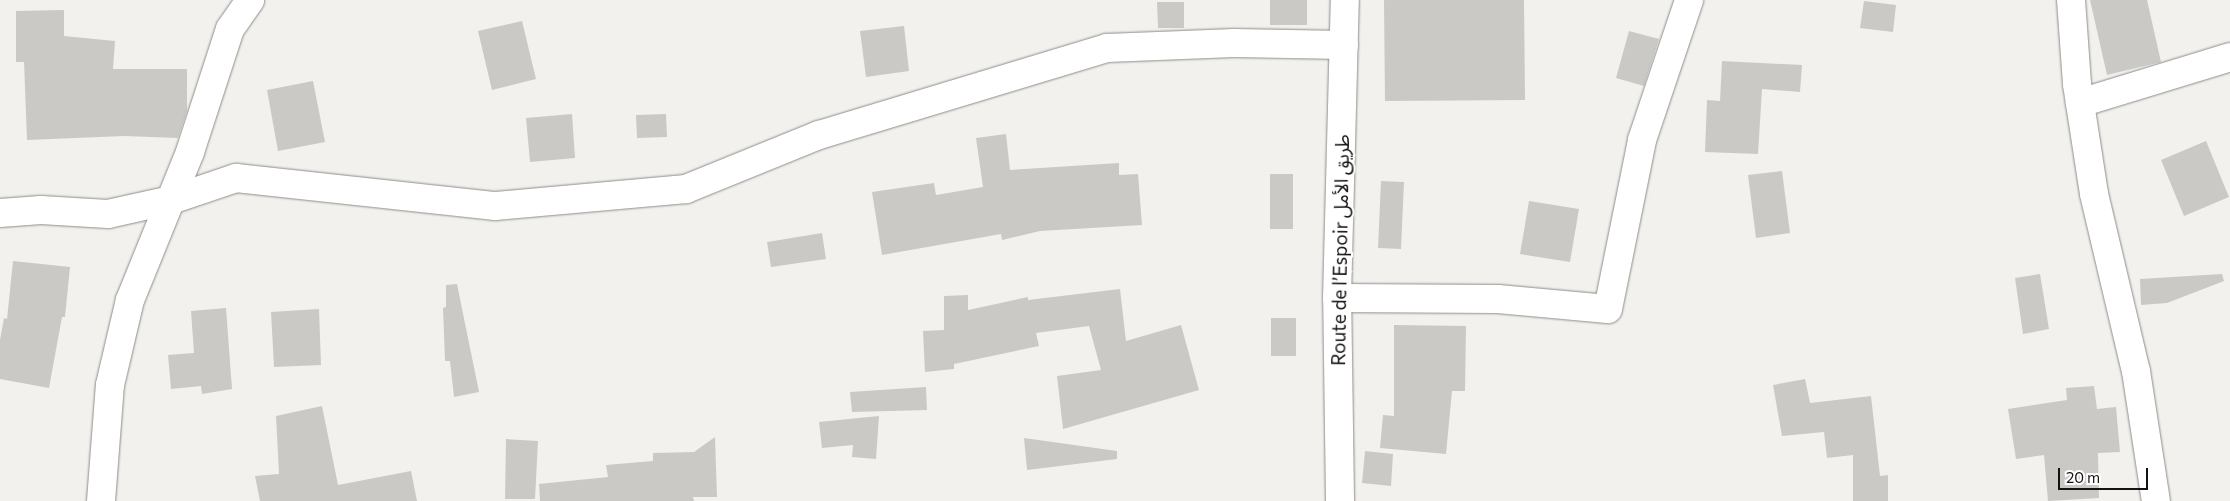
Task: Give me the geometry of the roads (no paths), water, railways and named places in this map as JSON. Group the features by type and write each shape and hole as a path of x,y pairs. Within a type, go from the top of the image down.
{"main road":[{"path":"101,501 110,385 130,300 171,200 230,29 250,0"},
{"name":"Route de l’Espoir طريق الأمل","path":"1340,501 1338,298 1345,0"},
{"path":"1338,298 1498,299 1608,309 1642,140 1688,0"},
{"path":"2071,0 2080,103 2094,194 2136,371 2156,501"},
{"path":"0,213 41,210 108,214 171,200 236,178 495,206 686,189 819,135 1107,48 1234,43 1344,45"},
{"path":"2080,103 2230,57"}]}
